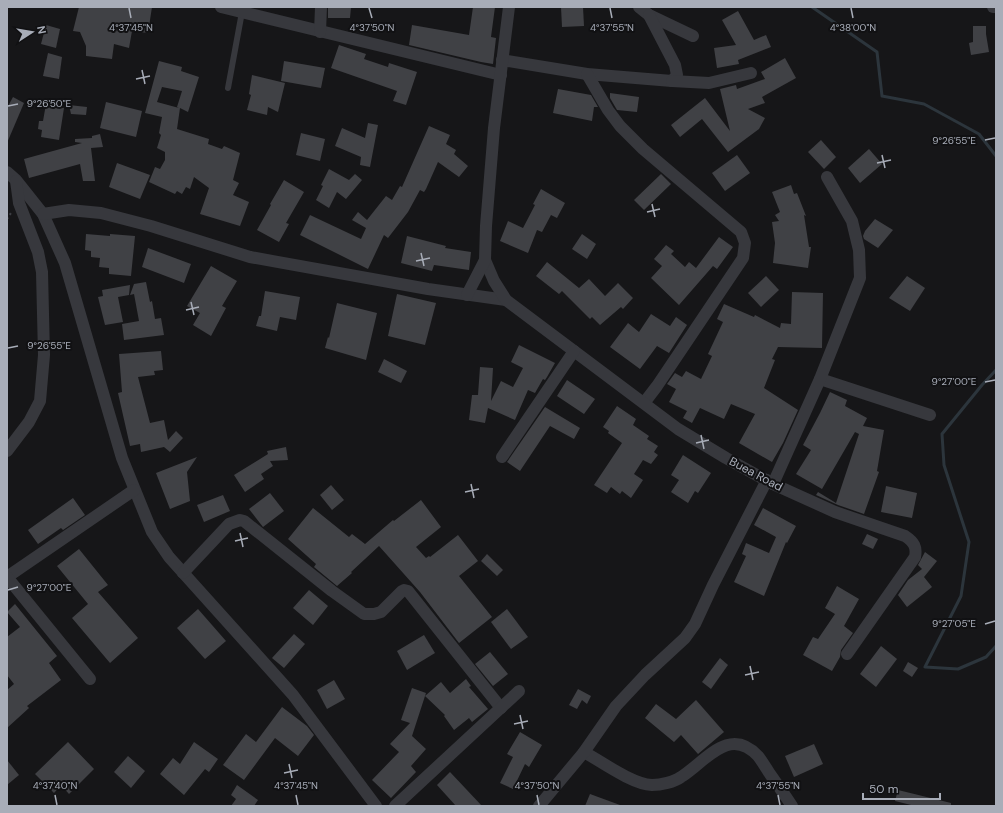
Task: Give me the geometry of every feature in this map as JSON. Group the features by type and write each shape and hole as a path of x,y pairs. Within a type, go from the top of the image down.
{"street":[{"path":"221,7 501,75"},
{"path":"320,32 321,7"},
{"path":"467,295 485,260 493,143 509,7"},
{"path":"639,7 649,15 693,36"},
{"path":"649,15 675,65 678,75 672,81"},
{"path":"502,60 587,74 709,83 751,73"},
{"path":"587,74 608,110 620,126 643,148 741,232 745,243 743,258 644,403"},
{"path":"11,176 42,214 65,263 122,458 152,532 169,557 293,695 376,806"},
{"path":"7,451 29,422 40,401 44,355 42,272 38,252 19,203 11,176"},
{"path":"539,806 584,752 625,695 685,638 694,624 713,584 770,482 820,379 860,278 859,250 852,220 828,177"},
{"path":"42,214 69,210 101,213 150,226 250,257 467,295 506,300"},
{"path":"485,260 494,281 506,300"},
{"name":"Buea Road","path":"506,300 678,429 726,458 770,482 835,512 905,536 914,544 916,551 915,557 847,654"},
{"path":"502,457 574,351"},
{"path":"820,379 930,415"},
{"path":"90,679 7,577 134,490"},
{"path":"183,573 229,524 240,520 244,521 332,591 364,614 381,612 402,591 408,591 501,708"},
{"path":"395,806 520,691"},
{"path":"584,752 638,782 652,785 664,784 680,778 721,746 733,744 746,746 758,756 792,806"}],"lane":[{"path":"228,88 242,12"}],"building":[{"path":"79,7 152,7 148,33 132,31 129,48 114,44 112,59 86,56 86,46 80,32 73,31"},
{"path":"328,7 351,7 350,18 328,18"},
{"path":"473,7 495,7 491,37 496,38 493,64 409,45 412,25 469,35"},
{"path":"561,7 583,7 584,26 562,27"},
{"path":"738,11 754,40 766,35 771,47 738,60 739,64 717,68 714,48 736,45 722,20"},
{"path":"46,25 60,29 56,48 41,44"},
{"path":"973,26 986,26 989,52 971,55 969,43 973,42"},
{"path":"339,45 366,54 364,59 388,67 389,63 417,72 406,105 393,101 397,91 331,68"},
{"path":"48,53 62,57 59,79 43,76"},
{"path":"785,58 796,78 762,97 765,103 748,109 765,118 759,129 728,152 702,119 680,137 671,125 705,98 730,131 720,89 736,85 737,89 765,79 761,72"},
{"path":"159,61 182,67 181,71 199,77 188,112 180,108 177,129 209,139 208,144 222,149 224,146 240,153 233,180 239,183 233,195 249,202 240,226 200,214 209,188 194,177 190,189 186,187 182,194 177,191 175,194 149,182 155,167 160,169 165,160 165,152 157,148 161,135 159,133 162,117 145,113","holes":["162,87 182,91 177,107 179,108 157,102"]},
{"path":"284,61 325,68 321,88 281,81"},
{"path":"252,75 285,83 278,112 268,107 267,115 247,110 251,95 249,94"},
{"path":"558,89 591,95 598,107 594,107 592,121 553,113"},
{"path":"610,93 639,97 637,112 617,110 610,98"},
{"path":"13,97 24,103 7,143 7,108"},
{"path":"106,102 142,111 136,137 100,128"},
{"path":"46,104 64,108 59,140 41,137 42,130 38,129 39,121 43,121"},
{"path":"69,105 87,107 86,115 71,114"},
{"path":"368,123 378,125 370,167 360,165 361,157 335,146 342,128 365,138"},
{"path":"429,126 450,135 446,144 456,150 454,154 468,166 459,177 438,162 424,192 420,190 408,212 388,238 384,235 368,269 300,235 310,215 361,239 366,228 352,220 358,212 367,220 386,196 392,200 400,186 402,187"},
{"path":"301,133 325,139 320,161 296,155"},
{"path":"100,134 103,147 91,148 95,181 83,181 80,164 29,178 24,159 82,143 75,142 75,139 92,138 92,136"},
{"path":"821,140 836,157 824,169 808,152"},
{"path":"869,149 882,164 860,183 848,168"},
{"path":"737,155 750,173 725,191 712,173"},
{"path":"117,163 150,175 140,199 109,187"},
{"path":"329,169 349,180 355,174 362,180 346,199 337,192 329,208 316,200"},
{"path":"661,174 671,184 644,210 634,200"},
{"path":"284,180 304,192 286,223 289,224 279,242 257,230"},
{"path":"791,185 794,194 797,193 806,216 804,215 809,247 811,247 808,268 773,263 775,243 772,222 779,221 775,215 780,212 772,192"},
{"path":"541,189 565,203 557,218 551,215 542,232 537,230 528,253 500,241 508,221 523,228 535,205 533,204"},
{"path":"875,219 893,230 878,248 864,239 863,236 865,231"},
{"path":"86,234 135,236 131,276 109,274 109,268 99,267 100,258 91,257 91,251 85,250"},
{"path":"582,234 596,244 587,259 572,249"},
{"path":"407,236 446,246 445,248 471,252 469,270 434,265 432,271 401,263"},
{"path":"719,237 733,247 717,269 713,266 679,305 651,278 662,266 654,259 666,245 674,251 671,254 685,267 689,262 696,268"},
{"path":"148,248 191,264 184,283 142,267"},
{"path":"547,262 579,288 589,279 605,296 618,283 633,298 623,309 621,307 600,325 592,317 590,319 562,291 559,294 536,276"},
{"path":"211,266 237,281 222,306 226,308 211,336 193,325 200,313 187,306"},
{"path":"766,276 779,290 761,307 748,293"},
{"path":"907,276 925,288 910,311 889,298"},
{"path":"146,282 150,302 152,301 155,319 161,318 164,335 124,340 122,324 139,321 134,294 130,295 134,284"},
{"path":"130,285 129,295 118,297 123,322 105,325 98,297 103,296 102,290"},
{"path":"265,291 300,297 296,320 280,317 277,331 256,326 259,316 261,316"},
{"path":"792,292 823,293 822,348 778,347 772,359 775,360 764,388 798,410 783,443 772,462 739,443 755,414 731,404 724,419 700,408 692,423 683,418 687,411 669,402 676,389 667,384 675,373 682,377 686,371 701,379 712,356 708,354 723,322 717,319 724,304 754,317 755,315 780,328 781,323 791,324"},
{"path":"397,294 436,303 425,345 388,336"},
{"path":"337,303 377,313 366,360 325,348 328,337 329,338"},
{"path":"651,314 670,326 676,317 687,325 669,353 657,346 640,369 610,347 628,323 639,332"},
{"path":"519,345 555,363 545,380 543,379 535,393 528,390 515,420 488,408 485,423 469,420 472,395 478,395 480,367 493,368 491,401 501,381 513,387 523,368 511,362"},
{"path":"161,351 163,370 154,371 155,375 138,377 150,423 164,420 168,440 176,431 183,438 170,452 164,447 141,452 140,444 130,446 118,393 122,392 119,354"},
{"path":"384,359 407,371 401,383 378,372"},
{"path":"567,380 595,399 584,414 557,396"},
{"path":"830,392 847,400 845,406 867,418 863,426 884,430 877,471 879,472 864,514 838,505 816,495 818,492 836,503 859,434 855,432 822,489 796,474 811,450 803,445"},
{"path":"617,406 636,419 633,425 649,436 647,439 658,446 654,452 658,455 651,464 643,460 634,474 643,480 631,498 622,491 620,494 611,487 607,493 594,485 622,443 608,433 609,431 603,427"},
{"path":"545,407 580,428 574,439 550,426 520,471 507,462"},
{"path":"286,447 288,460 270,461 273,466 261,474 264,479 245,492 234,475 268,454 267,451"},
{"path":"683,455 711,473 698,493 695,491 688,503 671,492 679,480 671,475"},
{"path":"197,457 187,472 190,501 170,509 156,473"},
{"path":"331,485 344,500 332,510 320,495"},
{"path":"886,486 917,493 912,518 881,512"},
{"path":"270,493 284,511 263,527 249,509"},
{"path":"223,495 230,511 204,522 197,505"},
{"path":"73,498 85,515 63,530 61,528 38,544 28,530"},
{"path":"421,500 441,527 416,547 426,558 429,556 430,557 458,535 478,561 459,576 492,617 459,643 420,592 379,546 337,586 314,567 316,564 288,539 313,508 349,537 352,534 365,544 393,520 394,521"},
{"path":"763,508 796,526 787,543 786,542 764,596 734,582 746,556 742,554 746,543 769,553 776,537 754,525"},
{"path":"867,534 878,539 873,549 862,544"},
{"path":"79,549 108,585 98,592 138,638 110,663 72,618 88,604 57,566"},
{"path":"925,552 937,561 924,577 932,587 907,607 898,595 908,580 922,569 918,565"},
{"path":"487,554 503,570 497,576 481,561"},
{"path":"837,586 859,599 844,626 853,633 841,650 840,657 832,671 803,655 813,637 818,639 835,614 825,608"},
{"path":"309,590 328,606 313,625 293,608"},
{"path":"15,604 57,656 49,663 61,680 27,706 29,708 7,728 7,690 14,684 7,675 7,637 20,627 7,612"},
{"path":"198,609 226,641 205,659 177,628"},
{"path":"507,609 528,637 511,649 491,622"},
{"path":"294,634 305,644 284,668 272,658"},
{"path":"424,635 435,653 407,670 397,651"},
{"path":"881,646 897,659 876,687 860,674"},
{"path":"490,652 508,674 493,686 475,664"},
{"path":"720,658 728,665 711,689 702,682"},
{"path":"908,662 918,668 912,677 903,671"},
{"path":"466,679 471,686 469,687 488,709 472,722 469,718 454,730 444,716 445,715 425,696 441,682 450,693"},
{"path":"334,680 345,699 327,709 317,690"},
{"path":"412,688 426,693 412,736 426,749 411,766 416,772 391,798 372,780 399,752 390,744 410,723 401,720"},
{"path":"578,689 591,696 587,704 582,700 577,709 569,705"},
{"path":"696,700 724,732 698,754 681,735 674,742 645,718 656,704 676,719"},
{"path":"282,707 307,726 314,735 298,756 275,738 244,780 223,765 246,734 256,742"},
{"path":"520,732 542,745 529,767 525,764 513,789 500,783 513,757 507,754"},
{"path":"68,742 94,769 69,794 61,785 54,793 35,774"},
{"path":"194,742 218,759 209,772 205,769 184,795 160,774 173,758 180,764"},
{"path":"814,744 823,764 794,777 785,756"},
{"path":"128,756 145,771 131,788 114,772"},
{"path":"7,760 19,775 7,785"},
{"path":"450,772 482,806 456,806 437,785"},
{"path":"237,785 258,800 254,806 231,806 236,799 231,795"},
{"path":"898,790 951,803 951,806 915,806 895,801"},
{"path":"590,794 620,805 620,806 585,806"}],"waterway":[{"path":"812,7 877,52 882,96 924,104 979,134 996,156"},
{"path":"996,370 942,434 944,465 969,542 961,596 925,667 958,669 986,657 996,646"}]}
